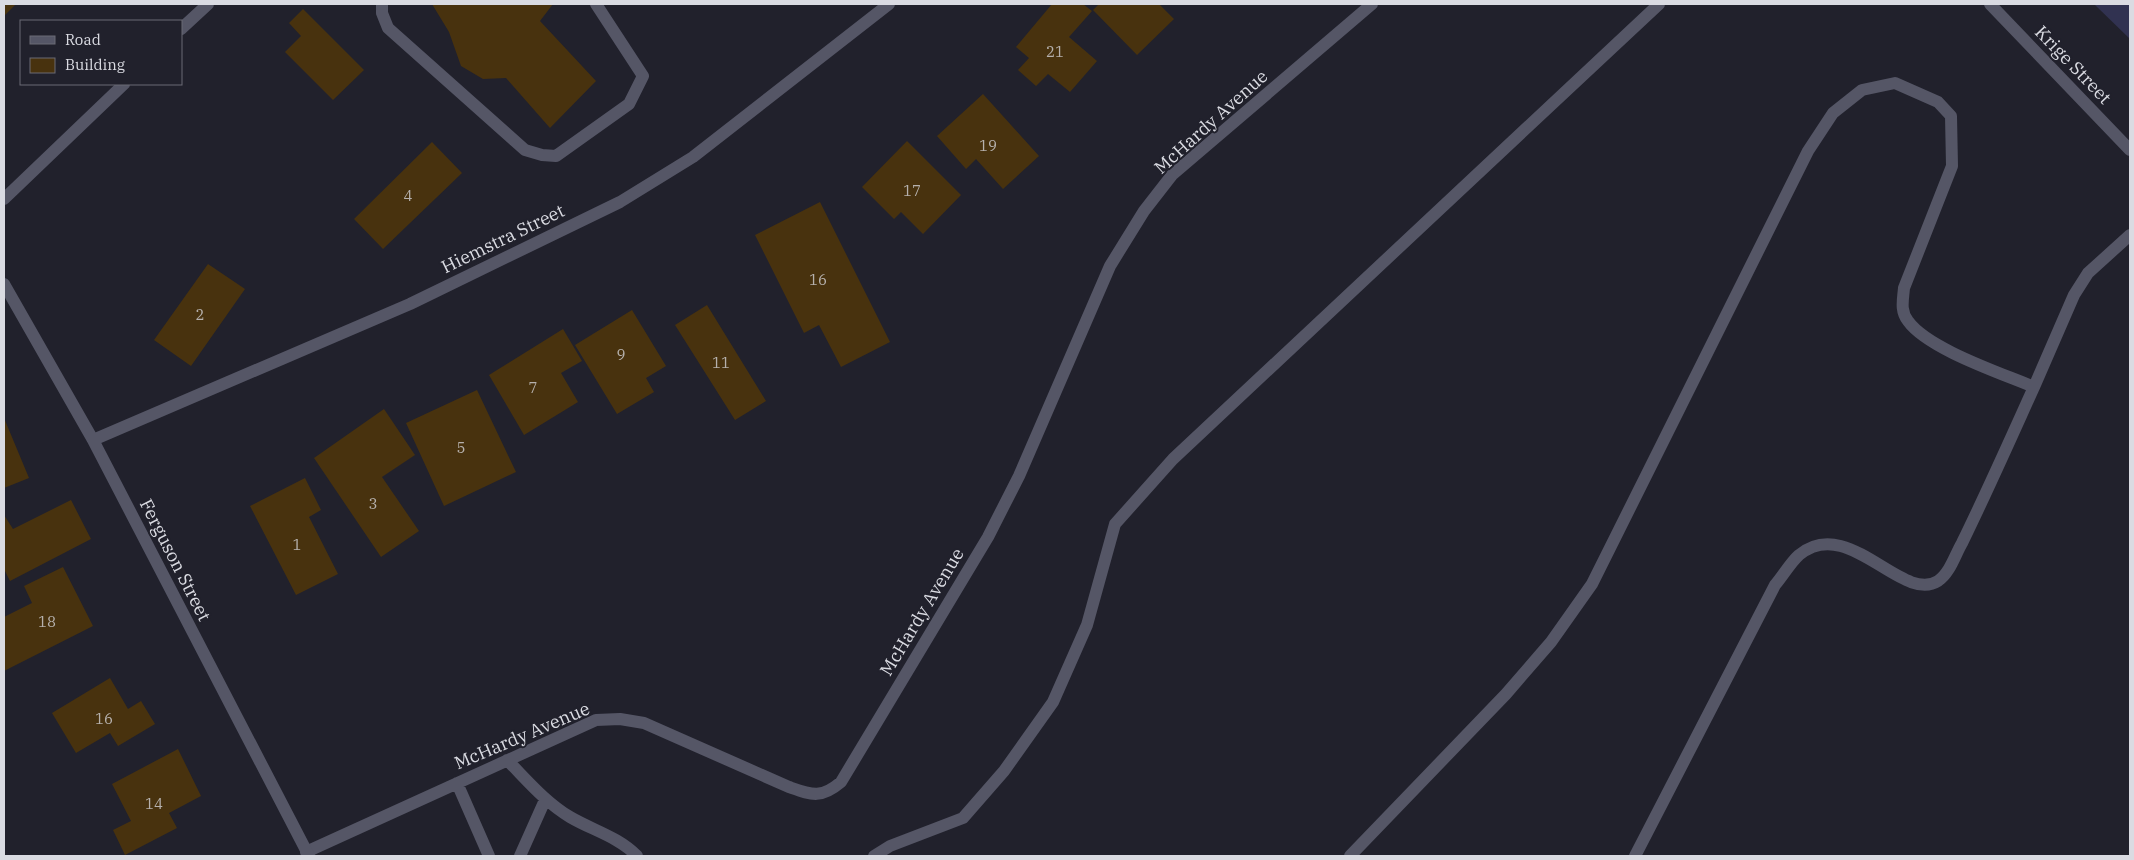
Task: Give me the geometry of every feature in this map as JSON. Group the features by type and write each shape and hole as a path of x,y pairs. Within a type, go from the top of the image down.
{"street":[{"path":"182,28 208,4"},
{"path":"382,4 382,13 388,28 525,150 542,155 556,156 629,104 644,76 596,4"},
{"name":"Hiemstra Street","path":"93,440 410,304 620,202 693,157 889,4"},
{"name":"McHardy Avenue","path":"308,854 457,783 596,720 620,719 644,724 789,787 811,794 829,792 841,782 988,537 1019,476 1110,266 1144,211 1172,175 1372,4"},
{"path":"874,856 890,846 964,818 1004,771 1053,702 1087,625 1115,524 1173,459 1659,4"},
{"name":"Krige Street","path":"1990,4 2130,150"},
{"path":"1350,856 1506,694 1551,642 1592,584 1808,151 1833,113 1862,90 1895,83 1938,102 1951,116 1952,166 1904,288 1902,308 1908,321 1923,336 1943,348 2034,388"},
{"path":"4,199 123,85"},
{"path":"1635,856 1776,585 1798,556 1818,544 1842,545 1908,580 1921,584 1937,581 1949,568 1983,502 2074,295 2088,273 2130,235"},
{"name":"Ferguson Street","path":"4,284 93,440 308,854"},
{"path":"507,760 546,800 570,817 613,838 637,856"},
{"path":"457,783 489,856"},
{"path":"520,856 546,800"}],"shaded area":[{"path":"2094,4 2130,4 2130,39"}],"building":[{"path":"4,4 16,4 4,16"},
{"path":"432,4 553,4 540,21 596,81 550,128 506,78 483,79 461,66 449,32"},
{"path":"1052,4 1083,4 1092,11 1069,37 1097,61 1070,92 1048,74 1036,86 1018,70 1029,58 1016,47"},
{"path":"1099,4 1159,4 1174,19 1137,55 1093,10"},
{"path":"303,9 364,70 333,100 285,52 301,36 289,23"},
{"path":"983,94 1039,156 1003,189 976,159 966,169 937,136"},
{"path":"907,141 961,195 923,234 901,212 894,219 862,187"},
{"path":"432,142 462,173 383,249 354,219"},
{"path":"820,202 890,342 841,367 819,325 804,333 755,235"},
{"path":"208,264 245,289 191,366 154,340"},
{"path":"707,305 766,401 735,420 675,325"},
{"path":"632,310 666,366 646,378 654,392 617,414 575,345"},
{"path":"563,329 582,361 561,373 578,402 524,435 489,375"},
{"path":"477,390 516,472 444,506 406,423"},
{"path":"384,409 415,455 382,477 419,531 381,557 314,458"},
{"path":"4,418 29,478 4,488"},
{"path":"305,478 321,510 309,517 338,574 296,595 250,506"},
{"path":"71,500 91,539 10,581 4,569 4,515 13,529"},
{"path":"63,567 93,626 4,671 4,617 32,603 24,586"},
{"path":"110,678 128,709 141,701 155,724 118,746 110,733 76,753 52,713"},
{"path":"178,749 201,796 169,813 177,828 125,855 113,830 131,821 112,784"}]}
